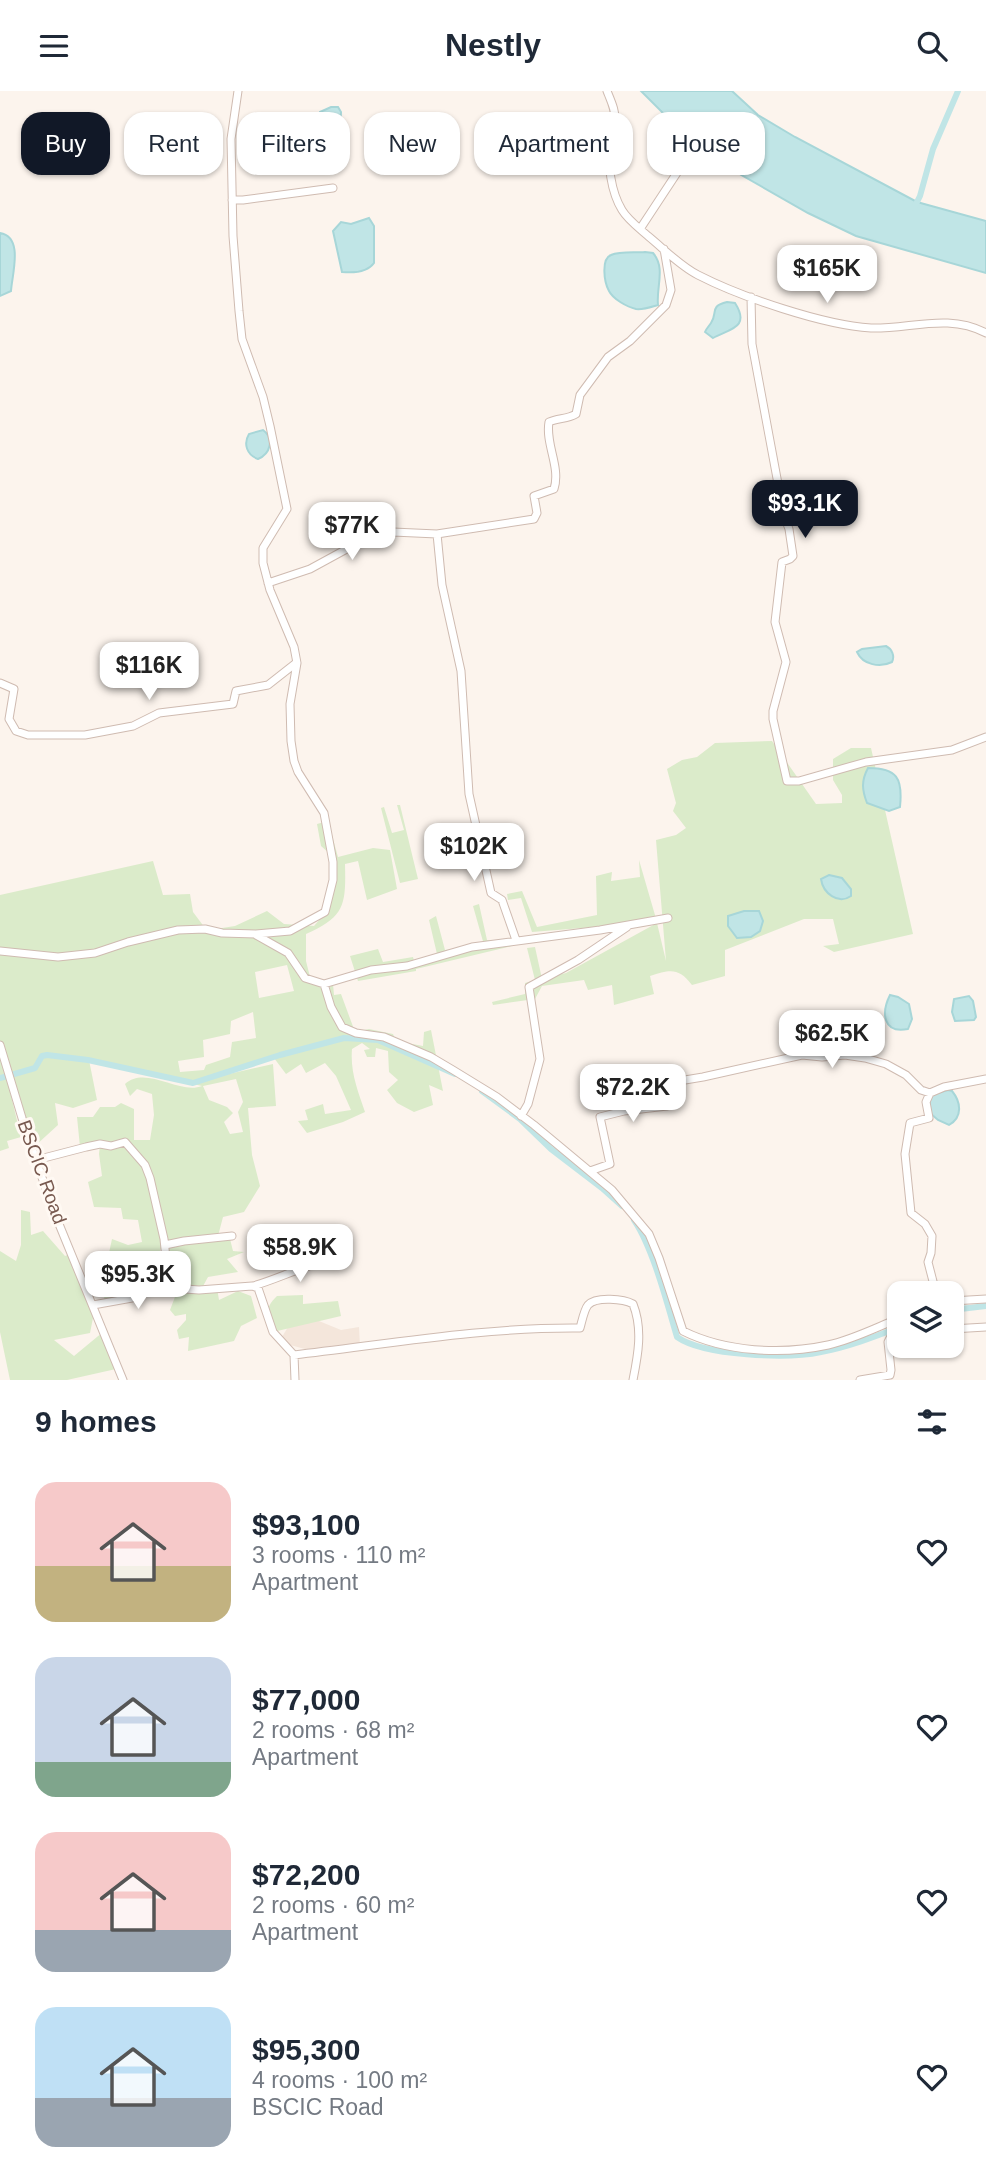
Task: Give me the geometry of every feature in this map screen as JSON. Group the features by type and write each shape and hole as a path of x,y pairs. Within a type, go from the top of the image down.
{"street":[{"path":"0,951 58,957 95,954 128,942 178,930 205,929 256,935 290,931 325,912 333,880 333,862 323,809 298,772 294,761 290,704 297,663 289,632 268,583 263,563 262,548 286,509 263,397 242,339 232,200 232,139 238,91"},
{"path":"607,91 614,108 615,122 609,151 612,180 620,208 640,229 696,274 751,297 800,313 850,324 872,328 958,322 986,333"},
{"path":"640,229 676,175"},
{"path":"232,200 333,188"},
{"path":"268,583 303,572 354,545 393,532 437,534 534,519 537,513 534,496 554,489 556,481 550,422 576,414 580,395 608,357 630,341 666,305 671,290 664,249"},
{"path":"751,297 752,344 793,556 782,562 775,622 786,662 773,719 787,781 799,781 881,759 952,750 986,737"},
{"path":"437,534 442,585 461,671 469,794 491,893 502,900 516,940"},
{"path":"0,683 14,689 9,719 16,731 28,735 85,735 133,726 159,713 233,704 236,691 268,685 297,663"},
{"path":"256,935 288,953 305,978 324,984 371,970 407,966 472,947 668,918"},
{"path":"521,1116 528,1104 540,1059 529,987 578,960 629,925"},
{"path":"324,984 331,1007 342,1027 356,1033 384,1037 431,1057 497,1097 590,1171 625,1204 649,1234 683,1331 702,1341 747,1349 792,1350 829,1345 887,1323"},
{"name":"BSCIC Road","path":"0,1045 52,1207 123,1380"},
{"path":"590,1171 610,1164 600,1117 667,1106 667,1083 802,1055 845,1055 886,1065 906,1075 921,1090 930,1093 944,1087 986,1079"},
{"path":"930,1093 926,1102 929,1118 910,1123 905,1154 911,1213 925,1224 932,1236 932,1253 928,1262 933,1281"},
{"path":"36,1160 100,1144 111,1146 125,1142 145,1165 150,1178 165,1245 169,1289"},
{"path":"165,1245 232,1236"},
{"path":"93,1305 132,1298 145,1286 199,1290 253,1286 311,1264 343,1259"},
{"path":"253,1286 258,1288 273,1332 294,1355 295,1380"},
{"path":"294,1355 476,1332 540,1327 580,1328 588,1305 615,1299 633,1304 637,1313 638,1353 633,1380"},
{"path":"964,1301 986,1300"},
{"path":"964,1328 986,1327"},
{"path":"860,1380 890,1375 890,1358"}],"shaded area":[{"path":"297,1312 341,1330 359,1327 360,1347 316,1352 279,1342"}],"green space":[{"path":"772,741 816,804 842,803 842,795 833,780 833,759 851,748 871,748 913,934 834,952 823,946 839,944 833,919 804,919 725,950 725,976 692,985 682,975 668,971 650,976 654,994 614,1005 612,985 588,990 584,980 542,986 535,999 493,1005 492,1002 525,994 525,983 535,980 527,948 535,947 542,979 566,973 657,923 666,961 656,840 676,835 686,828 673,811 676,803 667,769 682,760 697,757 715,743"},
{"path":"397,805 400,805 418,879 400,883 381,808 384,807 392,833 404,830"},
{"path":"328,821 338,857 373,848 390,850 397,889 367,900 358,861 345,864 345,890 340,908 329,922 306,934 306,961 311,981 326,991 333,984 334,995 341,994 355,1032 369,1029 393,1034 396,1041 423,1046 424,1032 431,1030 443,1091 429,1085 433,1105 414,1112 397,1103 387,1090 398,1080 389,1072 388,1051 376,1048 375,1057 367,1057 364,1050 370,1049 362,1043 352,1049 352,1066 365,1112 307,1133 298,1121 308,1120 305,1110 323,1104 325,1114 351,1110 336,1076 325,1063 306,1073 301,1064 286,1074 274,1058 207,1079 273,1064 276,1106 248,1108 252,1155 260,1186 244,1212 223,1217 218,1236 230,1239 233,1251 244,1252 227,1259 238,1272 208,1277 202,1288 217,1288 219,1300 238,1291 251,1296 257,1318 241,1326 234,1341 188,1351 189,1337 179,1339 177,1330 186,1320 186,1314 175,1316 170,1310 178,1289 169,1288 164,1241 145,1286 132,1298 104,1301 112,1239 128,1245 142,1242 138,1220 123,1219 121,1208 94,1207 88,1182 102,1176 100,1145 80,1147 77,1117 93,1117 100,1107 115,1107 121,1103 134,1109 134,1140 150,1140 154,1115 152,1094 137,1089 130,1096 125,1084 133,1079 143,1078 183,1087 202,1086 89,1060 97,1100 73,1108 55,1103 58,1125 35,1146 0,1045 0,951 58,957 95,953 178,930 209,930 235,926 267,911 284,924 314,926 327,911 328,898 336,882 329,864 329,853 321,846 317,824","holes":["287,965 294,991 259,998 255,972","253,1012 256,1038 232,1042 230,1057 206,1065 204,1070 180,1072 178,1061 204,1057 203,1040 230,1034 231,1021","236,1079 243,1102 238,1112 243,1132 230,1134 224,1122 233,1113 227,1107 209,1100 203,1086"]},
{"path":"639,860 657,922 532,932 521,898 508,900 507,894 522,891 537,927 597,915 596,876 612,872 611,881 640,877"},
{"path":"153,861 163,895 190,894 193,912 205,928 177,928 95,952 58,955 0,948 0,895"},
{"path":"479,904 487,940 512,946 416,971 358,981 350,956 378,949 383,962 413,957 414,961 437,954 429,920 436,916 445,950 484,945 473,906"},
{"path":"0,1050 21,1137 7,1141 9,1148 0,1151"},
{"path":"21,1210 30,1212 31,1235 43,1231 65,1256 70,1254 97,1317 93,1318 90,1333 54,1340 74,1356 103,1332 116,1369 67,1380 10,1380 0,1332 0,1251 16,1261 21,1245"},
{"path":"303,1295 303,1304 338,1301 341,1316 273,1332 268,1309 277,1296"}],"water":[{"path":"641,91 732,91 755,112 662,112"},
{"path":"338,107 341,112 320,112"},
{"path":"765,119 917,202 986,221 986,273 856,236 808,213 741,175 765,175"},
{"path":"369,218 374,226 374,263 364,271 342,272 333,231 341,222 351,224"},
{"path":"0,233 12,241 15,257 11,291 0,296"},
{"path":"653,253 659,265 658,305 636,309 611,294 604,271 606,261 611,255"},
{"path":"727,302 735,303 741,318 731,330 713,338 705,332 716,308"},
{"path":"263,430 269,438 270,446 266,454 258,459 249,452 246,442 249,434"},
{"path":"886,646 893,657 892,662 887,664 877,665 863,660 857,652 862,649"},
{"path":"868,768 886,770 896,777 900,789 900,807 889,811 867,803 863,785"},
{"path":"829,875 842,878 851,889 851,896 841,899 828,893 821,879"},
{"path":"744,911 759,911 763,921 760,931 751,937 737,938 728,926 728,916"},
{"path":"890,995 909,1004 912,1019 908,1029 893,1028 886,1021"},
{"path":"969,996 973,1001 976,1017 974,1020 955,1021 952,1012 954,999"},
{"path":"835,1014 842,1016 845,1030 839,1041 830,1045 825,1042 822,1028 825,1019"},
{"path":"952,1091 959,1104 957,1118 949,1125 930,1113 930,1095"}],"waterway":[{"path":"914,208 933,149 958,91"},
{"path":"0,1078 35,1068 42,1056 47,1055 88,1060 193,1083 344,1038 378,1040 455,1074"},
{"path":"482,1091 520,1119 551,1149 622,1206"},
{"path":"634,1220 653,1260 677,1337 690,1343 747,1354 806,1354 851,1345 887,1332"},
{"path":"964,1309 986,1306"}]}
